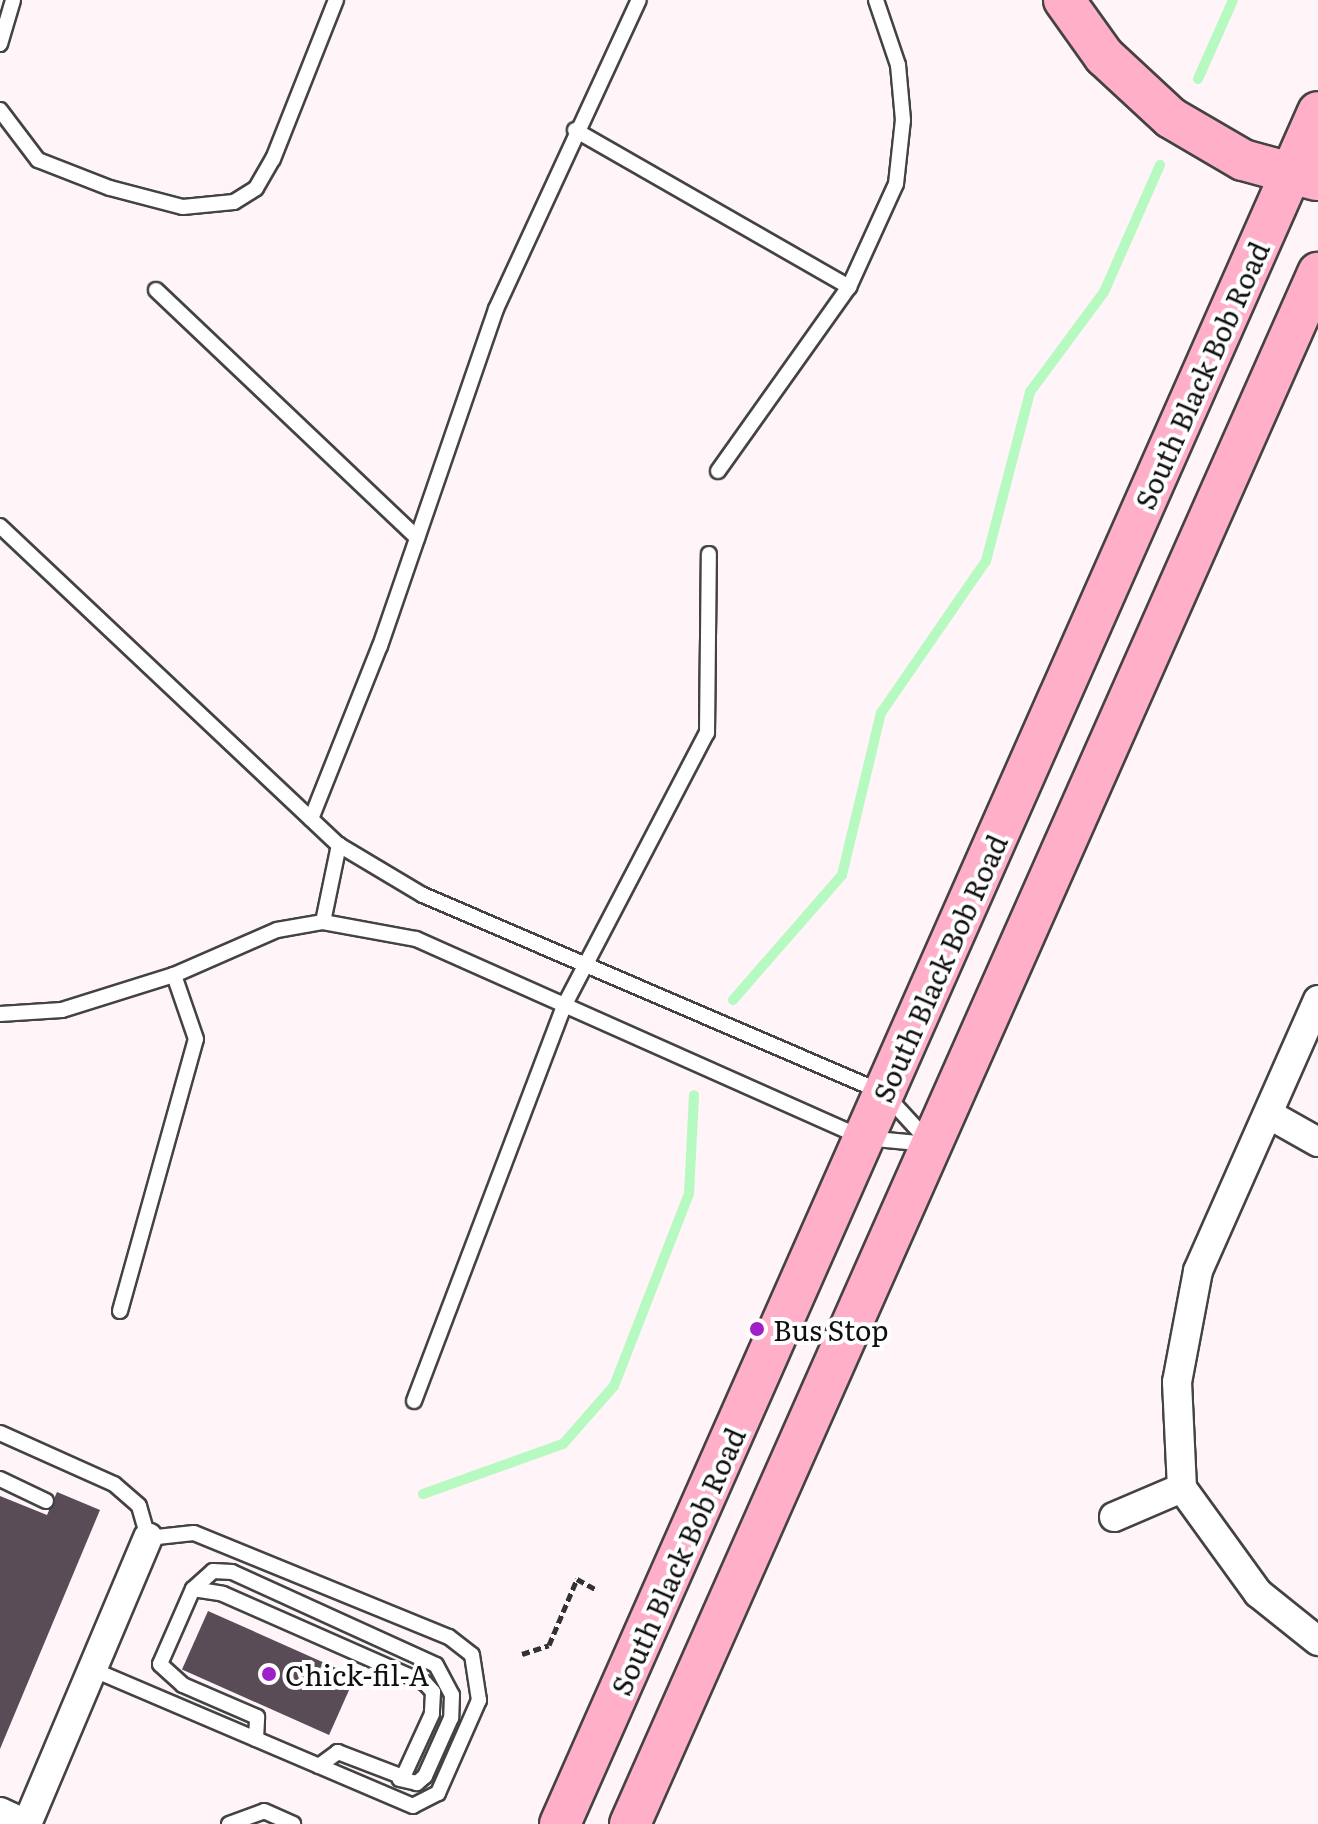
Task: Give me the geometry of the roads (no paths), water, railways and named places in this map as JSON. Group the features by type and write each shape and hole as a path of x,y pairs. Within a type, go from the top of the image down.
{"main road":[{"path":"1064,0 1104,56 1151,103 1210,143 1303,179 1318,209"},
{"name":"South Black Bob Road","path":"560,1824 884,1093 1303,179 1318,112"},
{"path":"630,1824 1318,273"}],"street":[{"path":"1318,1000 1270,1115 1198,1271 1180,1337 1182,1488 1258,1593 1318,1641"},
{"path":"1270,1115 1318,1142"},
{"path":"1114,1517 1182,1488"},
{"path":"0,1812 26,1824 148,1538"}],"lane":[{"path":"0,44 13,0"},
{"path":"0,110 38,160 95,183 183,207 234,202 256,188 273,159 336,0"},
{"path":"311,819 417,538 496,309 575,130 639,0"},
{"path":"718,471 849,287 896,184 903,120 898,65 876,0"},
{"path":"575,130 849,287"},
{"path":"156,290 417,538"},
{"path":"0,526 339,845 423,895 884,1093 931,1145"},
{"path":"414,1401 564,1006 707,733 709,554"},
{"path":"323,922 339,845"},
{"path":"0,1014 62,1010 174,975 277,930 323,922 416,939 864,1138 931,1145"},
{"path":"120,1311 196,1039 174,975"},
{"path":"0,1433 114,1484 139,1506 148,1538 194,1533 449,1637 472,1655 479,1682 470,1728 427,1802 413,1806 92,1669"},
{"path":"0,1479 46,1501"},
{"path":"256,1739 257,1717 183,1685 160,1664 193,1589 213,1571 232,1572 436,1665 452,1695 451,1718 425,1776 417,1783 399,1779 338,1752 319,1766"},
{"path":"193,1589 223,1594 425,1683 432,1714 399,1779"},
{"path":"229,1824 264,1811 293,1824"}],"waterway":[{"path":"1198,79 1233,0"},
{"path":"733,1000 842,875 881,713 986,561 1030,392 1104,292 1160,165"},
{"path":"423,1494 563,1444 614,1386 689,1194 694,1095"}],"place":[{"name":"Bus Stop","path":"757,1329"},
{"name":"Chick-fil-A","path":"269,1674"}]}
